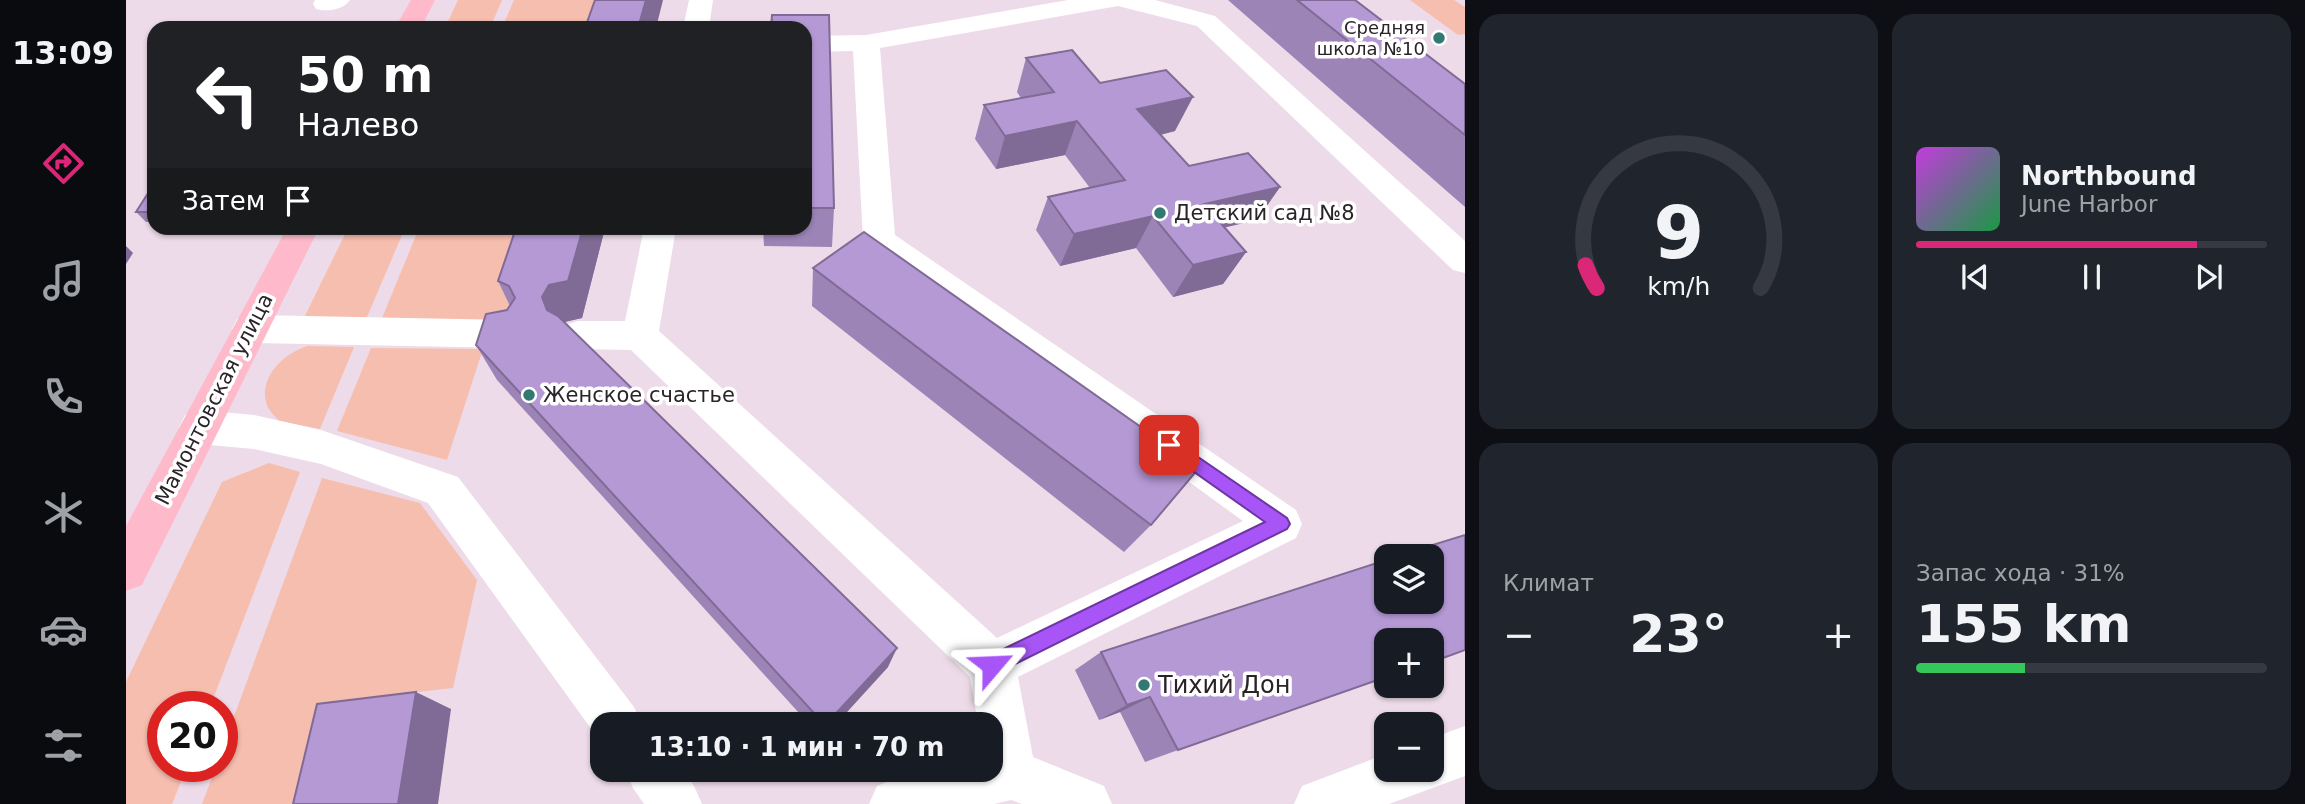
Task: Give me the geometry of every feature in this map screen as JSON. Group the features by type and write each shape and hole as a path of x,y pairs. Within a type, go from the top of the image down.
{"main road":[{"path":"412,21 423,0"},
{"name":"Мамонтовская улица","path":"126,570 299,235"}],"lane":[{"path":"697,21 701,0"},
{"path":"812,44 866,43 1111,0"},
{"path":"1126,0 1206,20 1465,261"},
{"path":"866,43 879,240 1281,524 992,665"},
{"path":"640,336 659,235"},
{"path":"250,329 512,334"},
{"path":"578,335 640,336 992,665 1011,774"},
{"path":"199,427 254,432 321,447 443,490 608,712"},
{"path":"1444,759 1465,751"},
{"path":"895,804 1011,774 1086,804"},
{"path":"660,782 676,804"},
{"path":"1320,804 1380,782"}],"shaded area":[{"path":"458,0 502,0 493,21 448,21"},
{"path":"514,0 612,0 605,21 505,21"},
{"path":"1410,0 1454,0 1465,7 1465,34 1458,35"},
{"path":"345,235 402,235 364,324 302,322"},
{"path":"416,235 536,235 506,326 380,323"},
{"path":"307,346 354,347 320,429 279,421 266,402 265,392 270,375 282,360"},
{"path":"371,348 483,349 447,460 337,431"},
{"path":"269,463 300,472 216,691 147,691 147,782 181,782 172,804 126,804 126,682 222,482"},
{"path":"322,478 420,503 477,580 453,688 347,700 325,804 202,804 210,782 238,782 238,706"}],"building":[{"path":"595,0 646,0 640,21 588,21"},
{"path":"1297,0 1355,0 1465,84 1465,135"},
{"path":"772,15 829,15 834,208 812,208 812,21 772,21"},
{"path":"1072,50 1100,83 1166,70 1193,97 1137,109 1189,166 1248,153 1280,187 1204,204 1246,252 1193,265 1153,216 1074,234 1048,197 1125,180 1077,121 1005,136 984,105 1054,92 1026,58"},
{"path":"147,195 147,212 136,212"},
{"path":"864,232 1199,468 1151,525 813,268"},
{"path":"514,235 581,235 568,281 549,285 542,297 547,310 558,316 897,648 837,712 813,712 476,345 486,314 507,310 515,298 509,286 498,281"},
{"path":"1465,535 1465,650 1444,658 1444,628 1374,628 1374,681 1178,750 1150,697 1127,705 1101,652 1374,564 1374,614 1444,614 1444,544 1436,544"},
{"path":"416,692 398,804 293,804 317,704"}],"place":[{"name":"Средняя школа №10","path":"1439,38"},
{"name":"Детский сад №8","path":"1160,213"},
{"name":"Женское счастье","path":"529,395"},
{"name":"Тихий Дон","path":"1144,685"}],"route":[{"path":"992,665 1281,524 1169,445"}]}
